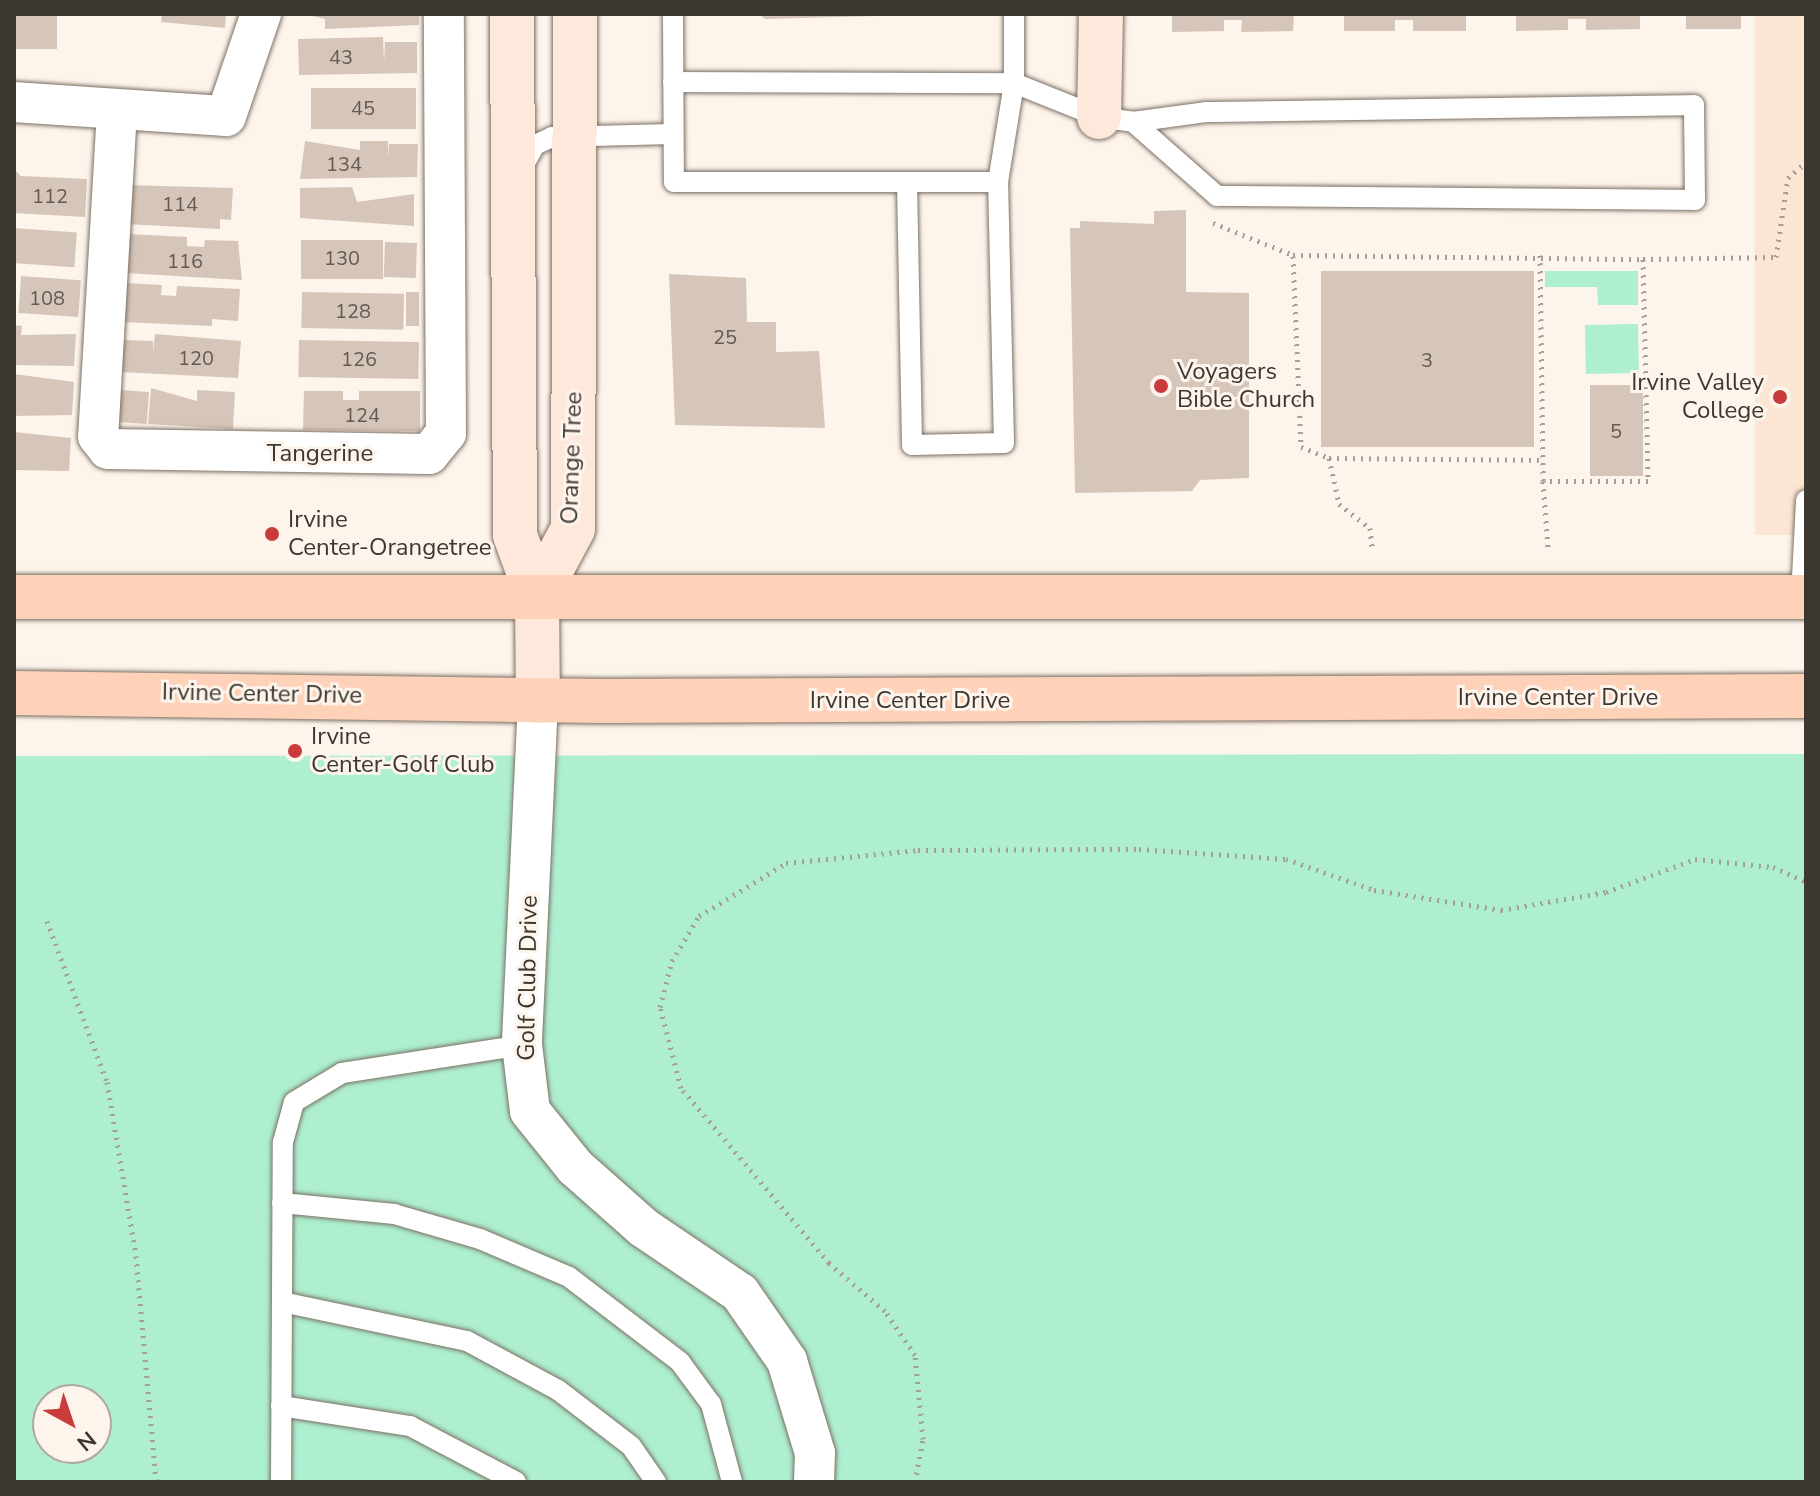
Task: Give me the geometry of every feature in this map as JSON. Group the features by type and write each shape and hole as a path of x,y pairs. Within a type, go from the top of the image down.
{"main road":[{"path":"14,597 1804,597"},
{"name":"Irvine Center Drive","path":"14,693 538,701 1806,696"}],"street":[{"path":"14,102 226,116 261,14"},
{"name":"Tangerine","path":"117,110 98,436 108,449 429,454 446,433 444,14"},
{"path":"512,14 515,535 537,596"},
{"name":"Orange Tree","path":"537,596 573,529 578,138 575,14"},
{"path":"1101,14 1116,120"},
{"name":"Golf Club Drive","path":"537,596 538,701 522,1045 530,1111 575,1167 644,1228 740,1293 787,1361 815,1453 814,1482"}],"lane":[{"path":"673,14 674,182 998,182"},
{"path":"907,182 912,445 1004,443 998,182 1014,83 1014,14"},
{"path":"673,82 1014,83 1116,120 1217,196 1695,200 1694,105 1207,112 1116,120"},
{"path":"514,184 535,145 578,138 673,134"},
{"path":"1804,597 1806,500"},
{"path":"281,1482 283,1142 294,1102 342,1073 522,1045"},
{"path":"282,1203 394,1214 480,1239 569,1277 680,1362 711,1404 732,1482"},
{"path":"282,1302 467,1341 558,1390 631,1446 656,1482"},
{"path":"281,1406 410,1426 516,1482"}],"path":[{"path":"1543,460 1329,458 1301,447 1293,255 1540,255 1643,259 1776,257 1788,178 1806,162"},
{"path":"1540,255 1543,481 1548,548"},
{"path":"1543,481 1648,481 1643,259"},
{"path":"1329,458 1339,504 1370,528 1372,548"},
{"path":"915,1482 923,1439 915,1355 885,1311 829,1263 681,1088 660,1007 672,961 699,916 786,863 918,850 1139,849 1286,859 1374,890 1501,910 1606,892 1695,859 1773,867 1806,882"},
{"path":"47,921 107,1082 136,1256 156,1482"}],"shaded area":[{"name":"Irvine Valley College","path":"1755,14 1806,14 1806,535 1755,535"}],"green space":[{"path":"1545,271 1638,271 1638,305 1598,305 1597,287 1545,287"},
{"path":"1638,324 1639,373 1586,374 1585,325"},
{"path":"1806,754 1806,1482 14,1482 14,756"}],"building":[{"path":"16,14 57,14 57,49 16,49"},
{"path":"162,14 226,14 225,28 161,22"},
{"path":"303,14 419,14 419,25 325,29 325,19"},
{"path":"759,14 949,14 765,19"},
{"path":"1172,14 1294,14 1293,31 1241,32 1242,20 1224,20 1224,31 1172,32"},
{"path":"1344,14 1466,14 1466,31 1413,31 1413,20 1395,20 1395,31 1344,31"},
{"path":"1516,14 1640,14 1640,29 1586,30 1586,19 1568,19 1568,30 1516,31"},
{"path":"1686,14 1741,14 1741,29 1686,29"},
{"path":"383,37 384,62 385,42 417,42 417,73 299,75 298,39"},
{"path":"311,88 416,88 416,129 311,129"},
{"path":"305,141 360,150 360,141 388,141 388,159 389,144 418,144 417,177 300,179"},
{"path":"14,169 21,176 87,179 85,217 14,213"},
{"path":"128,185 233,188 231,220 220,219 220,229 126,224"},
{"path":"352,187 357,202 414,194 414,226 300,218 300,188"},
{"name":"Voyagers Bible Church","path":"1186,210 1186,292 1249,293 1249,478 1200,480 1192,491 1075,493 1070,228 1080,228 1080,221 1154,224 1154,211"},
{"path":"14,228 77,232 74,267 14,263"},
{"path":"128,234 187,237 187,246 204,247 205,240 238,241 242,280 126,273"},
{"path":"301,240 383,240 383,279 301,279"},
{"path":"385,242 417,243 416,278 384,277"},
{"path":"1321,271 1534,271 1534,447 1321,447"},
{"path":"669,274 746,278 747,322 776,322 776,352 819,351 825,428 675,425"},
{"path":"21,276 81,280 78,317 18,313"},
{"path":"125,283 162,285 161,295 176,296 177,286 240,289 238,321 212,319 212,326 122,322"},
{"path":"302,292 404,294 403,330 301,328"},
{"path":"406,292 419,292 419,326 406,326"},
{"path":"14,325 22,326 21,335 76,334 74,366 14,365"},
{"path":"155,334 241,341 238,378 121,372 122,340 153,341 153,352"},
{"path":"299,340 419,342 418,379 298,377"},
{"path":"14,374 74,382 72,415 14,416"},
{"path":"1590,385 1643,385 1643,476 1590,476"},
{"path":"151,388 197,401 197,390 235,392 233,429 148,424"},
{"path":"121,390 149,392 147,424 119,422"},
{"path":"304,391 343,391 343,400 359,400 359,391 420,391 420,431 303,430"},
{"path":"14,432 71,438 69,471 14,470"}],"place":[{"name":"Voyagers Bible Church","path":"1161,386"},
{"name":"Irvine Valley College","path":"1780,397"},
{"name":"Irvine Center-Orangetree","path":"272,534"},
{"name":"Irvine Center-Golf Club","path":"295,751"}]}
